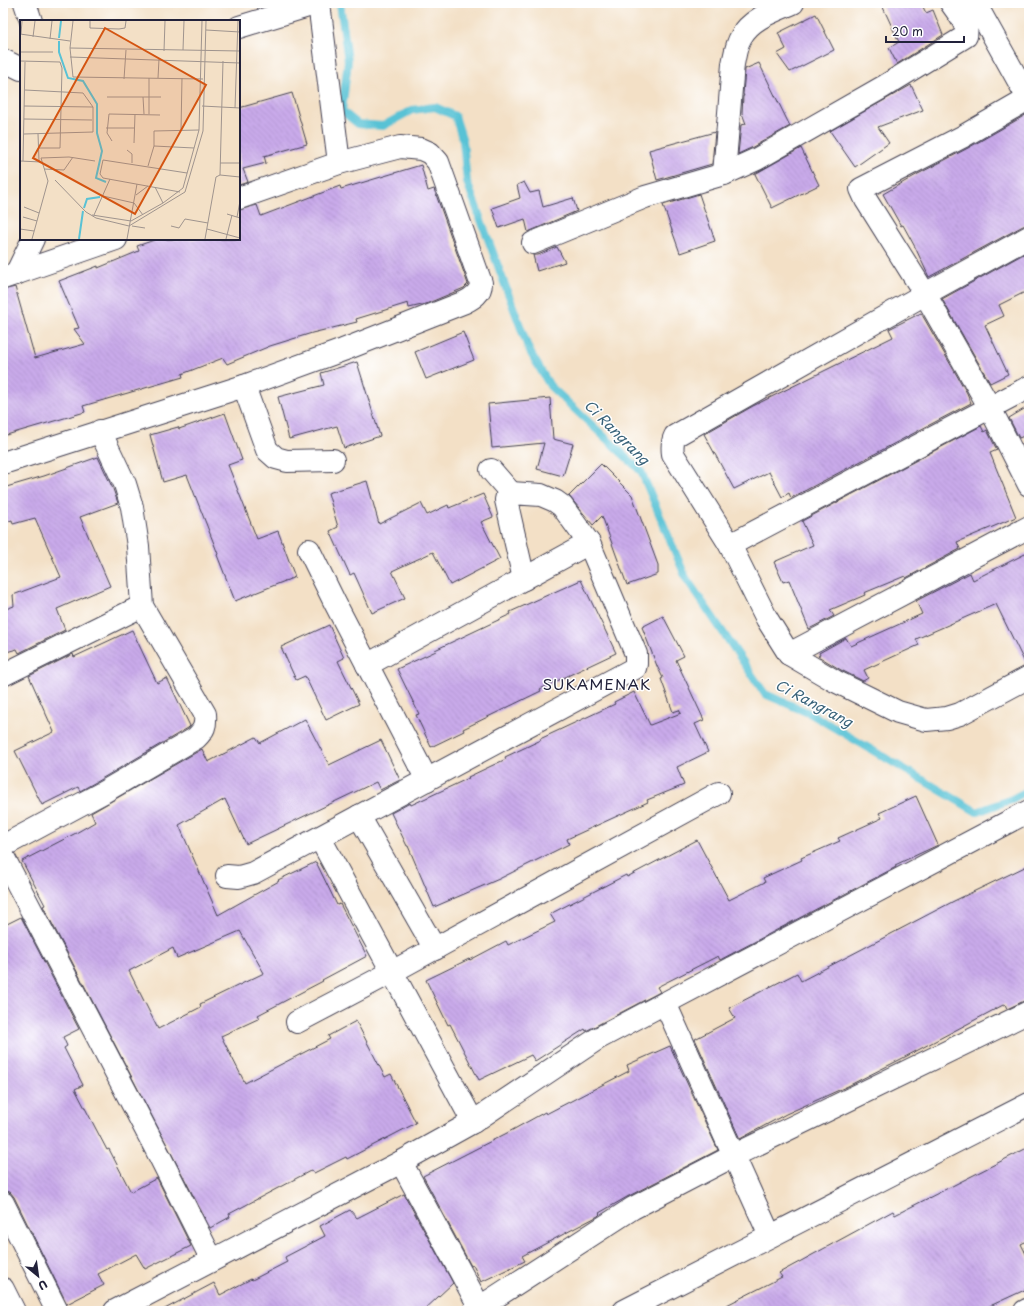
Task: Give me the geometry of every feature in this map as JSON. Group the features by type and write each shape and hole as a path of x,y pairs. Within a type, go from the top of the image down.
{"street":[{"path":"25,3 31,20"},
{"path":"240,27 319,3 339,163"},
{"path":"724,174 733,64 741,37 750,26 762,17 793,3"},
{"path":"533,243 645,197 724,174 757,159 852,105 966,36 967,31 965,25 951,3"},
{"path":"975,3 1029,100 962,137 861,189 866,200 925,294 990,408 1029,485"},
{"path":"3,60 20,68"},
{"path":"3,463 244,386 465,302 474,297 480,290 481,283 438,162 430,153 421,149 400,147 339,163 240,198"},
{"path":"1029,237 925,294 675,436 672,445 674,454 730,545 767,619 789,654 835,681 898,712 911,717 926,720 947,718 960,714 1029,677"},
{"path":"9,276 32,240"},
{"path":"9,276 109,240"},
{"path":"244,386 267,450 276,458 287,461 333,460"},
{"path":"730,545 1029,387"},
{"path":"3,846 102,793 196,738 205,727 205,714 142,606 138,546 132,507 125,484 100,431"},
{"path":"227,876 239,877 253,873 635,668 636,654 589,543 562,506 541,495 511,493 491,470"},
{"path":"511,493 507,496 506,500 524,578"},
{"path":"789,654 1029,527"},
{"path":"367,665 589,543"},
{"path":"309,550 426,780"},
{"path":"3,676 142,606"},
{"path":"297,1022 435,949 719,793"},
{"path":"115,1311 401,1162 473,1122 597,1039 666,1004 1029,811"},
{"path":"359,816 435,949"},
{"path":"320,838 473,1122"},
{"path":"3,856 212,1260"},
{"path":"666,1004 770,1236"},
{"path":"401,1162 477,1309 633,1208 735,1155 1029,1012"},
{"path":"624,1311 1029,1104"},
{"path":"3,1203 57,1311"},
{"path":"3,1289 14,1311"},
{"path":"1024,1311 1029,1309"}],"building":[{"path":"881,3 921,3 926,13 933,10 943,35 897,64 889,48 899,42"},
{"path":"816,14 834,50 790,72 777,54 786,49 778,33"},
{"path":"759,63 790,126 738,154 741,125 746,124 742,113 745,69"},
{"path":"911,85 923,110 878,127 889,143 855,167 830,131"},
{"path":"292,93 307,144 264,156 266,163 243,169 248,182 240,185 240,108"},
{"path":"1029,113 1029,225 1023,226 929,277 903,225 901,226 883,194"},
{"path":"715,132 712,164 657,180 649,150"},
{"path":"801,148 819,185 772,208 755,174"},
{"path":"421,165 428,191 434,189 468,284 464,288 426,304 409,308 408,303 356,319 357,322 312,333 270,346 227,364 223,358 182,374 183,377 83,406 85,412 3,436 3,290 15,287 35,358 85,344 74,329 79,328 59,281 98,266 98,268 139,251 137,246 154,240 240,240 240,210 257,205 261,216 340,186 341,189"},
{"path":"524,182 530,193 539,191 543,207 573,198 577,211 528,232 525,219 499,228 492,208 520,198 517,185"},
{"path":"699,194 715,241 680,253 663,205"},
{"path":"557,247 565,262 537,271 533,255 538,255"},
{"path":"1029,251 1029,290 999,305 1004,316 985,325 1008,374 990,383 942,299"},
{"path":"921,313 967,393 971,403 791,498 789,493 782,497 769,472 734,489 704,434 753,406 893,337 889,329"},
{"path":"463,332 474,360 426,379 415,352"},
{"path":"357,362 380,436 344,448 337,426 289,439 278,397 324,385 321,373"},
{"path":"550,398 553,439 573,444 563,476 537,469 544,443 492,448 488,404"},
{"path":"1029,406 1029,434 1019,438 1009,418"},
{"path":"225,413 242,460 228,465 257,539 278,531 295,577 235,601 187,475 163,482 150,435 178,427 179,429"},
{"path":"981,426 984,432 987,430 997,450 990,453 1016,517 957,542 960,549 906,578 905,576 864,593 865,595 830,610 834,616 809,629 789,580 783,582 774,562 813,545 802,521"},
{"path":"98,457 118,503 80,517 110,586 57,609 65,630 19,653 17,649 3,653 3,610 14,606 13,595 61,577 35,518 13,524 12,520 3,523 3,488 44,476"},
{"path":"601,464 632,495 658,565 658,574 627,585 602,516 593,525 569,496"},
{"path":"367,481 379,524 421,503 427,515 448,505 449,508 483,494 493,517 481,522 500,559 450,585 433,552 392,571 405,598 372,613 354,573 350,575 330,531 338,527 328,493"},
{"path":"1029,552 1029,665 1026,665 996,604 916,639 919,645 864,670 868,678 863,681 818,656 820,655 819,653 846,638 851,646 922,614 916,601 970,573 973,580"},
{"path":"581,580 616,653 540,689 541,691 463,729 464,731 431,747 416,715 419,714 397,669 511,614 510,612"},
{"path":"663,616 684,656 676,660 704,720 695,724 708,752 677,767 684,785 647,800 648,802 567,839 569,844 499,879 434,907 408,846 391,813 410,803 411,805 469,778 468,777 506,759 505,757 615,704 614,702 634,692 650,725 681,713 679,710 673,712 661,679 663,678 642,627"},
{"path":"329,625 344,658 338,661 359,704 326,720 305,676 296,680 281,647"},
{"path":"132,630 157,683 167,678 190,726 80,791 78,787 42,805 15,751 54,732 29,676 73,654 74,657"},
{"path":"305,719 329,765 381,740 400,780 380,790 376,782 246,844 225,799 179,825 218,915 279,881 278,880 316,862 337,905 340,904 367,956 258,1015 260,1018 221,1036 245,1083 330,1039 328,1036 356,1021 385,1077 391,1074 416,1123 347,1159 346,1157 314,1173 312,1170 229,1214 230,1217 210,1228 43,906 45,905 22,861 95,822 91,813 202,749 208,762 256,737 260,743","holes":["240,931 264,973 200,1004 201,1007 158,1029 129,971 173,948 177,958"]},
{"path":"916,796 938,845 895,865 896,867 720,960 718,956 657,987 660,992 586,1031 585,1029 535,1061 531,1055 479,1080 450,1024 448,1025 426,980 469,959 470,960 506,941 508,945 555,922 550,914 626,875 627,877 697,840 729,900 765,882 763,878 802,860 801,858 840,841 838,838 882,818 879,813"},
{"path":"1029,865 1029,1000 1007,1009 1005,1004 903,1058 848,1086 786,1114 740,1139 695,1039 735,1018 729,1008 797,973 801,981 954,901"},
{"path":"21,917 79,1029 63,1037 67,1046 64,1048 83,1085 75,1089 107,1150 109,1149 131,1192 157,1178 191,1246 145,1269 136,1254 98,1274 104,1285 67,1304 14,1197 10,1192 3,1191 3,926"},
{"path":"670,1046 718,1150 627,1197 599,1213 600,1214 598,1216 522,1256 525,1261 481,1282 423,1176 545,1112 546,1114 629,1071 627,1065"},
{"path":"1029,1147 1029,1240 1021,1244 1029,1260 1029,1288 979,1311 715,1311 782,1277 779,1273 893,1211 895,1215"},
{"path":"404,1194 453,1283 423,1311 161,1311 214,1283 220,1295 251,1279 252,1280 287,1262 285,1257 325,1236 320,1226 350,1210 357,1218"}],"waterway":[{"name":"Ci Rangrang","path":"340,3 348,61 342,111 358,124 383,126 412,110 435,107 455,116 463,141 467,182 529,350 550,386 641,471 686,578 765,694 811,714 977,812 1010,800 1029,790"}],"district":[{"name":"SUKAMENAK","path":"597,683"}]}
